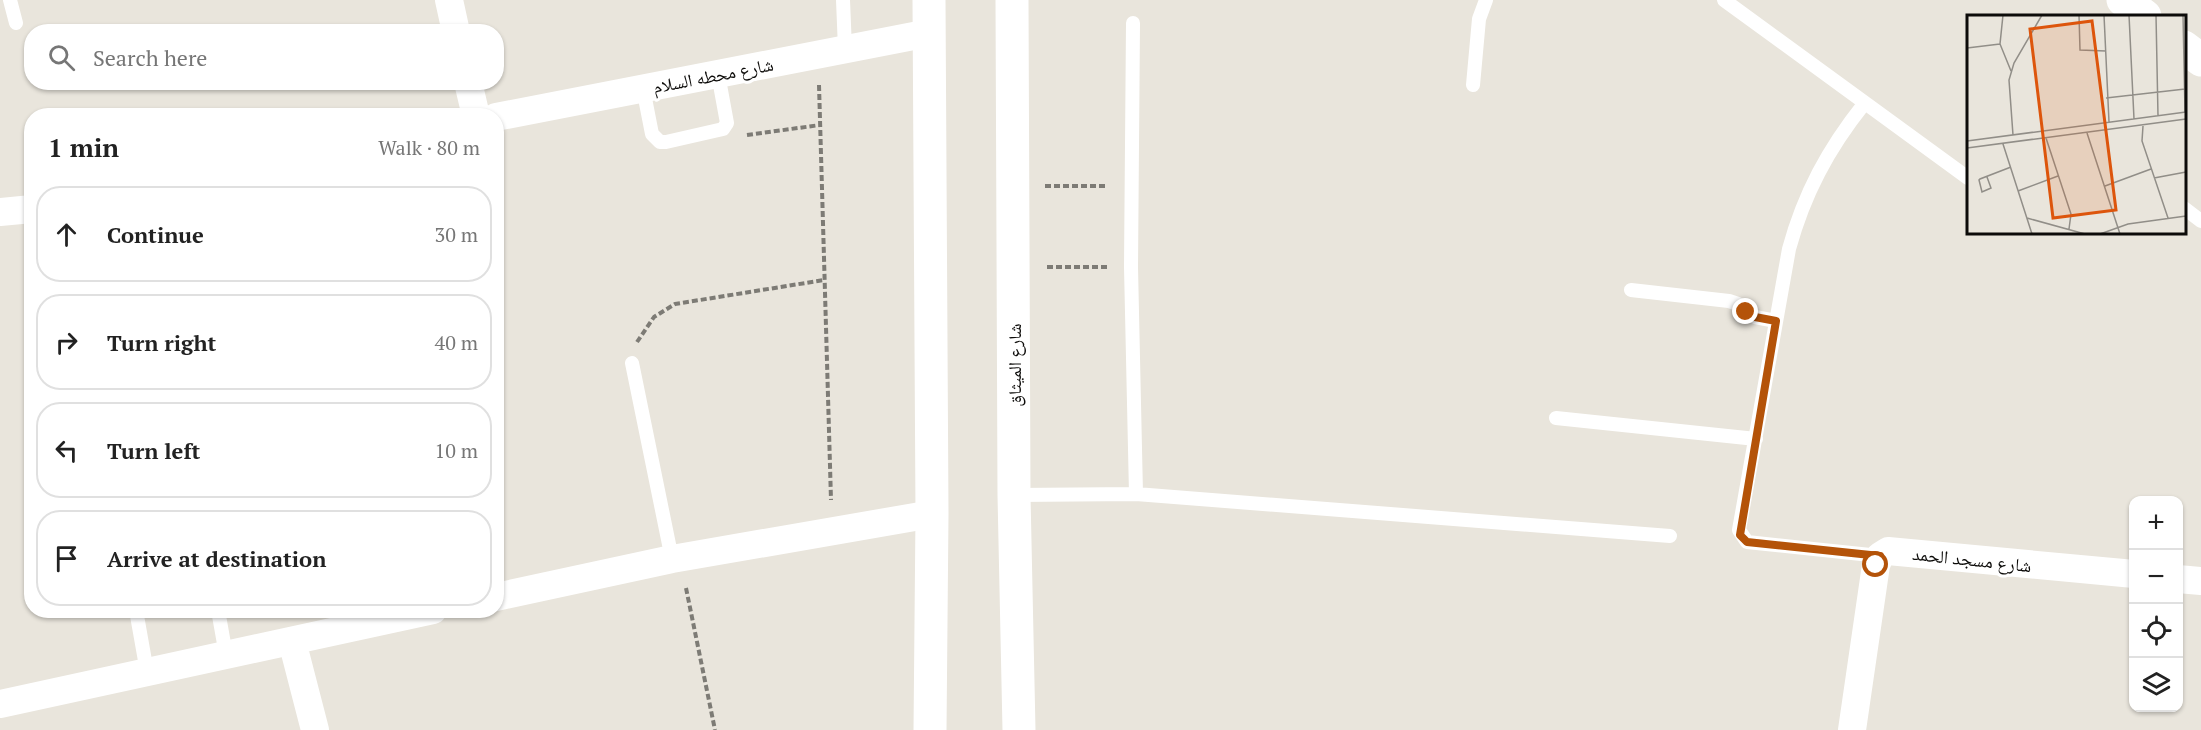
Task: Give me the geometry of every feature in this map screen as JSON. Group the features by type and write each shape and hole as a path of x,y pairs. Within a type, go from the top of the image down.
{"main road":[{"path":"929,0 932,514 930,730"},
{"name":"شارع الميثاق","path":"1012,0 1014,495 1019,730"},
{"path":"2123,0 2144,15"},
{"path":"2186,49 2201,60"}],"street":[{"path":"449,0 454,24"},
{"name":"شارع محطه السلام","path":"504,115 929,33"},
{"path":"470,90 474,108"},
{"path":"0,212 24,210"},
{"path":"504,595 676,558 932,514"},
{"name":"شارع مسجد الحمد","path":"1880,556 1888,551 1898,551 2129,574"},
{"path":"1852,730 1876,565 1880,556"},
{"path":"2183,579 2201,581"},
{"path":"0,704 397,618"},
{"path":"292,641 315,730"}],"lane":[{"path":"10,0 16,23"},
{"path":"832,52 843,0"},
{"path":"1473,85 1479,19 1486,0"},
{"path":"1724,0 1967,177"},
{"path":"1133,23 1131,267 1136,494"},
{"path":"644,88 652,134 660,142 723,129 727,123 718,74"},
{"path":"1864,104 1832,146 1806,195 1789,249 1739,530 1743,539 1880,556"},
{"path":"2186,210 2201,221"},
{"path":"1631,290 1729,301 1738,304 1755,317 1776,321"},
{"path":"632,363 676,558"},
{"path":"1556,418 1756,439"},
{"path":"1014,495 1136,494 1670,536"},
{"path":"137,618 147,672"},
{"path":"219,618 226,655"}],"path":[{"path":"831,531 820,125 832,52"},
{"path":"723,129 748,135 820,125"},
{"path":"1013,186 1132,186"},
{"path":"1013,266 1131,267"},
{"path":"632,363 638,338 654,317 675,304 824,280"},
{"path":"676,558 716,730"}],"route":[{"path":"1746,312 1761,319 1776,321 1739,530 1740,535 1747,542 1880,556 1876,565"}]}
